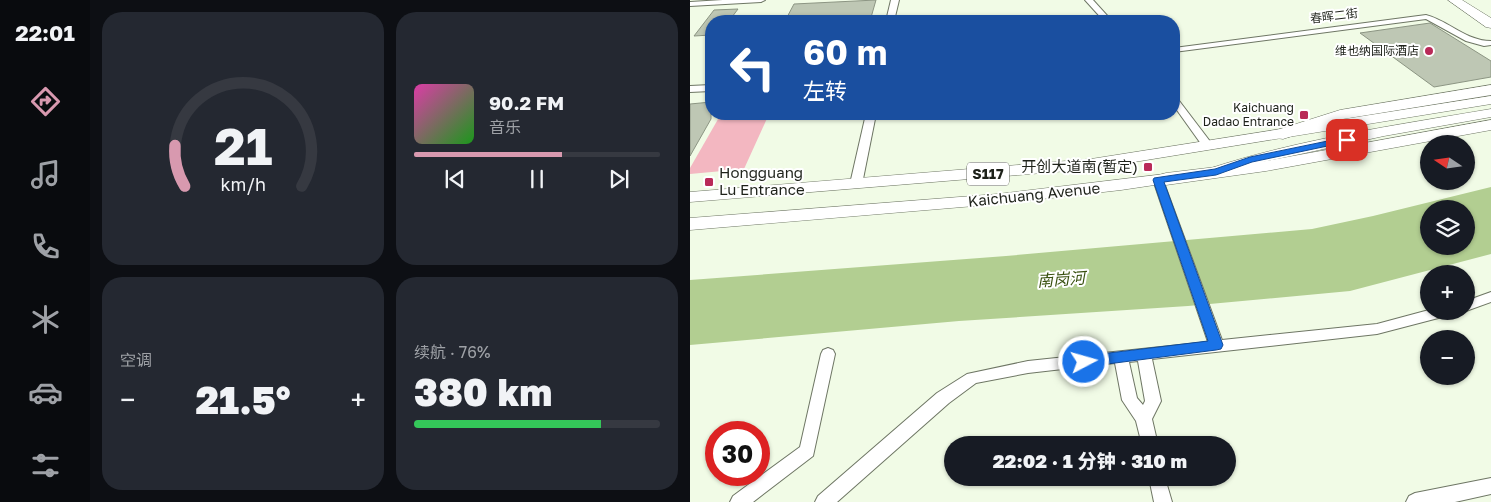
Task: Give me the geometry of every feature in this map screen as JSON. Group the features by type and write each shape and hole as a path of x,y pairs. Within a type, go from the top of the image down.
{"highway":[{"path":"1454,0 1491,24"},
{"path":"1283,134 1340,115 1491,90"},
{"path":"1162,180 1266,166 1491,125"}],"main road":[{"name":"Kaichuang Avenue","path":"690,197 1091,164 1491,100"},
{"name":"Kaichuang Avenue","path":"690,224 950,204 1162,180 1216,172 1250,160 1384,132 1491,113"}],"street":[{"path":"690,4 761,0"},
{"path":"891,15 895,0"},
{"path":"1089,0 1103,15"},
{"name":"春晖二街","path":"1180,49 1426,17 1474,42 1482,44 1491,43"},
{"path":"690,89 705,88"},
{"path":"1180,108 1208,146"},
{"path":"856,184 870,120"},
{"path":"1162,180 1177,235 1216,345"},
{"path":"1475,303 1491,297"},
{"path":"824,502 943,398 972,378 1028,367 1121,358 1216,345 1378,329 1420,318"},
{"path":"739,502 807,450 828,354"},
{"path":"1144,355 1153,400 1144,418"},
{"path":"1121,358 1130,400 1144,418 1148,436"},
{"path":"1159,486 1163,502"},
{"path":"1415,502 1491,486"}],"shaded area":[{"path":"718,120 766,120 744,169 690,174 690,168"}],"water":[{"name":"南岗河","path":"1491,187 1491,254 1449,265 1420,265 1420,273 1350,291 1188,306 959,321 690,345 690,280 1006,256 1312,229 1420,204 1420,255 1475,255 1475,200 1438,200"}],"building":[{"path":"876,0 872,15 788,15 794,4"},
{"path":"738,9 734,15 710,15 714,10"},
{"path":"705,22 705,35 694,36"},
{"name":"维也纳国际酒店","path":"1430,23 1491,61 1491,77 1434,87 1360,33"},
{"path":"705,103 705,120 710,120 690,156 690,104"}],"place":[{"name":"维也纳国际酒店","path":"1429,51"},
{"name":"Kaichuang Dadao Entrance","path":"1304,115"},
{"name":"开创大道南(暂定)","path":"1148,167"},
{"name":"Hongguang Lu Entrance","path":"709,182"}],"route":[{"path":"1084,362 1216,345 1158,180 1216,172 1250,160 1347,140"}]}
